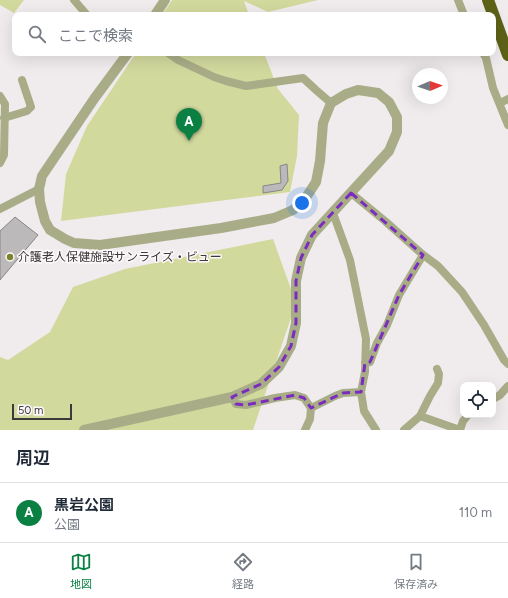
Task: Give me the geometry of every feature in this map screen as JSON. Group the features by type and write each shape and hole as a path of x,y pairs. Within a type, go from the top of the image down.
{"highway":[{"path":"488,0 492,12"},
{"path":"496,22 508,55"}],"street":[{"path":"74,0 84,12"},
{"path":"157,12 165,0"},
{"path":"458,0 463,12"},
{"path":"84,430 232,396 261,384 279,368 291,346 296,323 296,281 301,258 312,236 389,151 397,132 397,117 389,102 378,93 358,90 346,94 331,103 323,123 320,161 316,182 305,199 294,210 274,218 221,228 100,245 74,243 50,230 45,221 40,202 39,189 42,176 124,56"},
{"path":"172,56 214,77 246,86 303,78 331,103"},
{"path":"485,56 493,88 508,125"},
{"path":"4,118 27,111 31,107 22,80"},
{"path":"0,96 5,104 4,155 0,163"},
{"path":"500,103 508,99"},
{"path":"0,209 39,189"},
{"path":"351,193 423,255 438,266 462,292 484,325 504,360 508,364"},
{"path":"333,213 350,260 366,339 365,363 361,392 364,411 376,430"},
{"path":"365,363 370,362 377,343 387,325 398,295 423,255"},
{"path":"404,430 420,416 438,383 438,369"},
{"path":"496,397 508,386"},
{"path":"311,408 343,393 361,392"},
{"path":"232,396 236,404 246,405 295,395 304,398 311,408 310,419 305,430"},
{"path":"420,416 460,430 466,418"}],"highlighted area":[{"path":"351,193 423,255 399,295 370,362 365,363 361,392 343,393 311,408 304,398 295,395 246,405 236,404 232,397 261,384 279,367 291,346 296,323 296,281 301,258 312,235"}],"green space":[{"path":"0,0 24,0 15,12 0,5"},
{"path":"172,0 318,0 268,12 244,1 248,12 164,12"},
{"path":"134,56 265,56 278,89 299,115 297,156 290,192 61,221 66,174 87,126"},
{"path":"273,239 296,303 253,430 0,430 0,357 8,360 50,332 73,287 125,269"}],"building":[{"path":"287,164 288,181 282,190 263,193 263,186 281,183 280,166"},
{"name":"介護老人保健施設サンライズ・ビュー","path":"15,217 38,235 0,280 0,231"}],"place":[{"name":"黒岩公園","path":"189,141"},
{"name":"介護老人保健施設サンライズ・ビュー","path":"10,257"}]}
